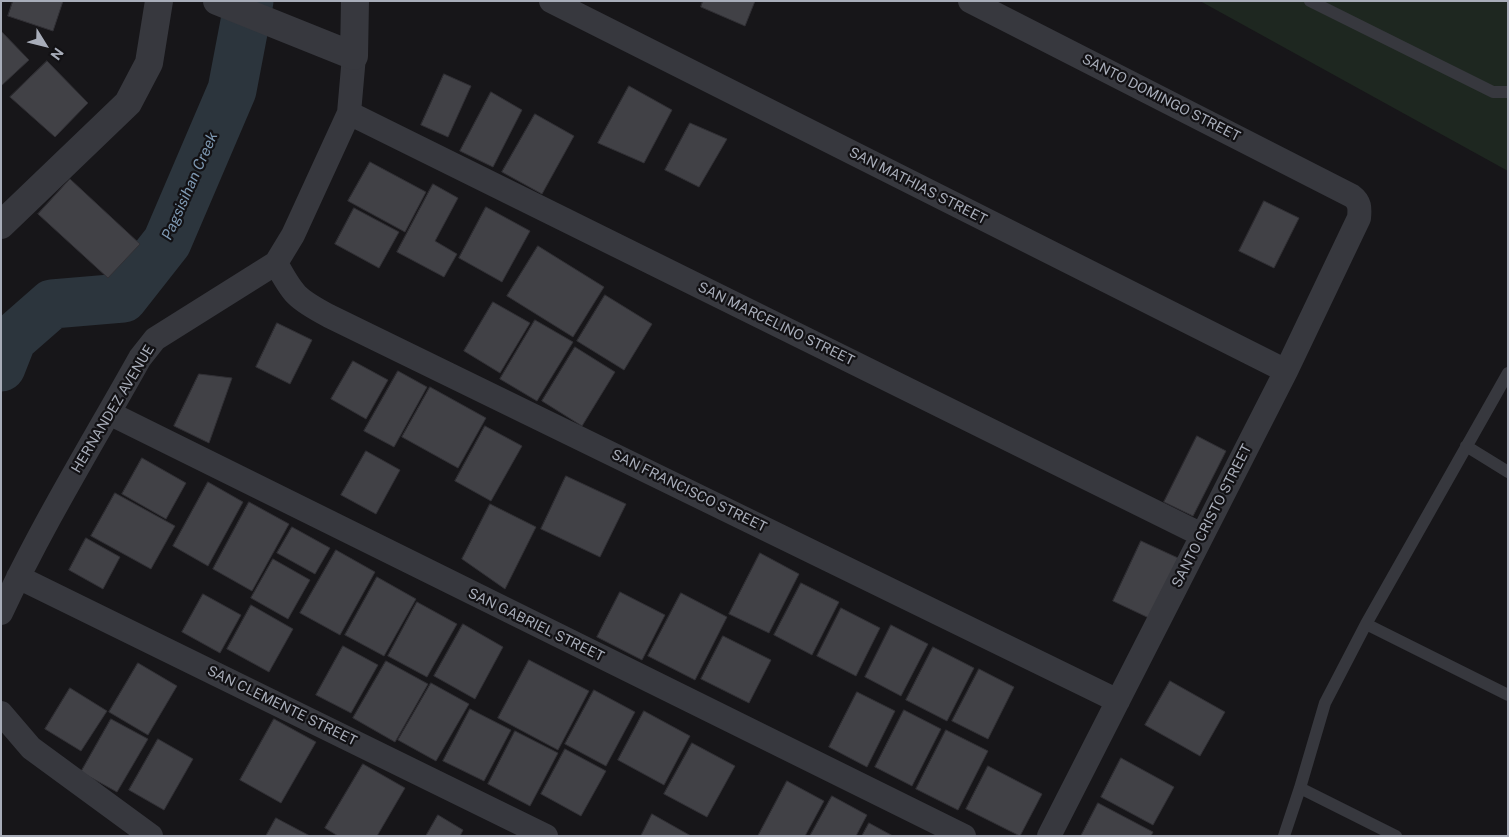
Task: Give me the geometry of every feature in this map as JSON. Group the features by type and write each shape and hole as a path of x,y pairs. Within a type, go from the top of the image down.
{"street":[{"path":"1,225 128,103 149,64 159,1"},
{"name":"HERNANDEZ AVENUE","path":"1,613 18,577 109,413 140,358 155,338 276,263 293,236 349,113 354,56 354,1"},
{"name":"SAN MATHIAS STREET","path":"551,1 1286,371"},
{"name":"SANTO DOMINGO STREET","path":"970,1 1352,196"},
{"path":"227,6 354,56"},
{"name":"SAN MARCELINO STREET","path":"349,113 1202,535"},
{"name":"SANTO CRISTO STREET","path":"1049,836 1286,371 1359,218 1360,208 1357,200 1352,196"},
{"name":"SAN FRANCISCO STREET","path":"276,263 288,287 302,301 322,312 1118,701"},
{"name":"SAN GABRIEL STREET","path":"109,413 964,836"},
{"name":"SAN CLEMENTE STREET","path":"18,577 546,836"},
{"path":"1,713 31,748 151,836"}],"lane":[{"path":"1310,1 1493,92 1508,92"},
{"path":"1284,836 1325,704 1366,624 1508,373"},
{"path":"1466,446 1508,472"},
{"path":"1366,624 1508,695"},
{"path":"1300,788 1396,836"}],"shaded area":[{"path":"1200,1 1508,1 1508,171"}],"building":[{"path":"13,1 63,1 53,31 8,16"},
{"path":"703,1 755,1 745,26 701,7"},
{"path":"1,31 29,60 1,86"},
{"path":"47,61 88,103 55,137 10,97"},
{"path":"444,74 471,86 448,137 421,125"},
{"path":"629,86 672,110 644,163 598,143"},
{"path":"491,92 522,110 493,167 460,151"},
{"path":"535,114 574,136 542,194 502,172"},
{"path":"690,123 727,139 699,187 665,170"},
{"path":"370,162 426,192 405,232 348,201"},
{"path":"70,179 140,244 108,278 38,214"},
{"path":"433,184 458,198 435,241 457,254 444,277 397,252"},
{"path":"1264,201 1299,218 1274,268 1239,251"},
{"path":"486,207 530,231 502,282 459,258"},
{"path":"354,208 399,232 379,268 335,244"},
{"path":"538,246 604,287 573,337 507,296"},
{"path":"605,295 652,324 624,370 577,341"},
{"path":"493,302 530,323 500,373 464,351"},
{"path":"535,320 573,342 537,401 500,379"},
{"path":"277,323 312,340 290,384 256,367"},
{"path":"575,347 615,372 582,426 542,401"},
{"path":"353,361 388,380 366,419 331,399"},
{"path":"398,371 427,387 394,447 364,431"},
{"path":"199,374 232,378 209,443 174,426"},
{"path":"430,387 486,418 458,468 402,437"},
{"path":"485,426 522,446 491,501 455,481"},
{"path":"1197,436 1226,451 1193,516 1164,502"},
{"path":"366,451 400,470 376,514 341,495"},
{"path":"142,458 186,483 166,519 122,494"},
{"path":"566,476 626,504 600,557 541,529"},
{"path":"208,482 243,502 208,566 173,546"},
{"path":"115,493 175,526 151,569 91,536"},
{"path":"249,502 289,524 252,591 213,569"},
{"path":"490,504 536,527 505,589 462,559"},
{"path":"292,527 330,548 315,574 277,553"},
{"path":"86,538 120,557 103,589 69,570"},
{"path":"1141,541 1178,558 1149,618 1113,601"},
{"path":"336,550 375,572 340,635 300,613"},
{"path":"760,553 799,574 769,633 729,614"},
{"path":"273,559 310,580 288,619 251,598"},
{"path":"377,577 416,599 384,656 345,635"},
{"path":"801,583 839,602 812,655 774,635"},
{"path":"620,592 665,615 642,660 597,637"},
{"path":"681,593 727,617 695,680 648,656"},
{"path":"203,594 241,615 220,653 182,632"},
{"path":"417,602 457,624 427,677 388,656"},
{"path":"251,605 293,629 269,672 227,649"},
{"path":"841,608 880,628 856,676 817,656"},
{"path":"463,624 503,647 475,699 434,676"},
{"path":"891,625 928,644 901,696 865,677"},
{"path":"723,636 771,660 749,703 701,679"},
{"path":"343,646 378,665 351,713 316,695"},
{"path":"933,647 974,668 947,721 906,700"},
{"path":"529,660 589,691 558,750 498,718"},
{"path":"386,661 428,684 395,742 353,718"},
{"path":"138,663 177,686 148,735 109,712"},
{"path":"979,669 1014,687 988,739 952,721"},
{"path":"1170,681 1225,712 1200,756 1145,725"},
{"path":"431,683 469,704 436,761 398,740"},
{"path":"70,688 107,711 81,751 45,729"},
{"path":"594,690 635,712 606,766 565,744"},
{"path":"857,692 895,711 867,767 829,747"},
{"path":"470,709 511,730 484,781 443,761"},
{"path":"904,710 941,729 912,786 875,767"},
{"path":"644,711 690,736 664,785 618,760"},
{"path":"111,719 148,739 117,792 81,772"},
{"path":"274,719 316,742 281,803 240,780"},
{"path":"946,730 988,751 958,810 916,789"},
{"path":"515,731 558,753 530,806 488,784"},
{"path":"158,739 193,759 164,810 129,790"},
{"path":"692,743 735,766 707,817 664,794"},
{"path":"565,749 606,771 581,816 541,794"},
{"path":"1121,758 1174,787 1153,825 1101,797"},
{"path":"363,764 405,788 377,836 338,836 325,828"},
{"path":"988,766 1042,794 1020,836 966,809"},
{"path":"787,781 824,801 805,836 758,836"},
{"path":"832,796 867,815 856,836 810,836"},
{"path":"1098,803 1153,832 1151,836 1081,836"},
{"path":"652,814 691,836 641,836"},
{"path":"438,815 463,830 460,836 426,836"},
{"path":"276,818 310,836 266,836"},
{"path":"869,823 893,836 862,836"}],"waterway":[{"name":"Pagsisihan Creek","path":"1,367 12,339 52,304 123,298 167,242 232,90 249,1"}]}
